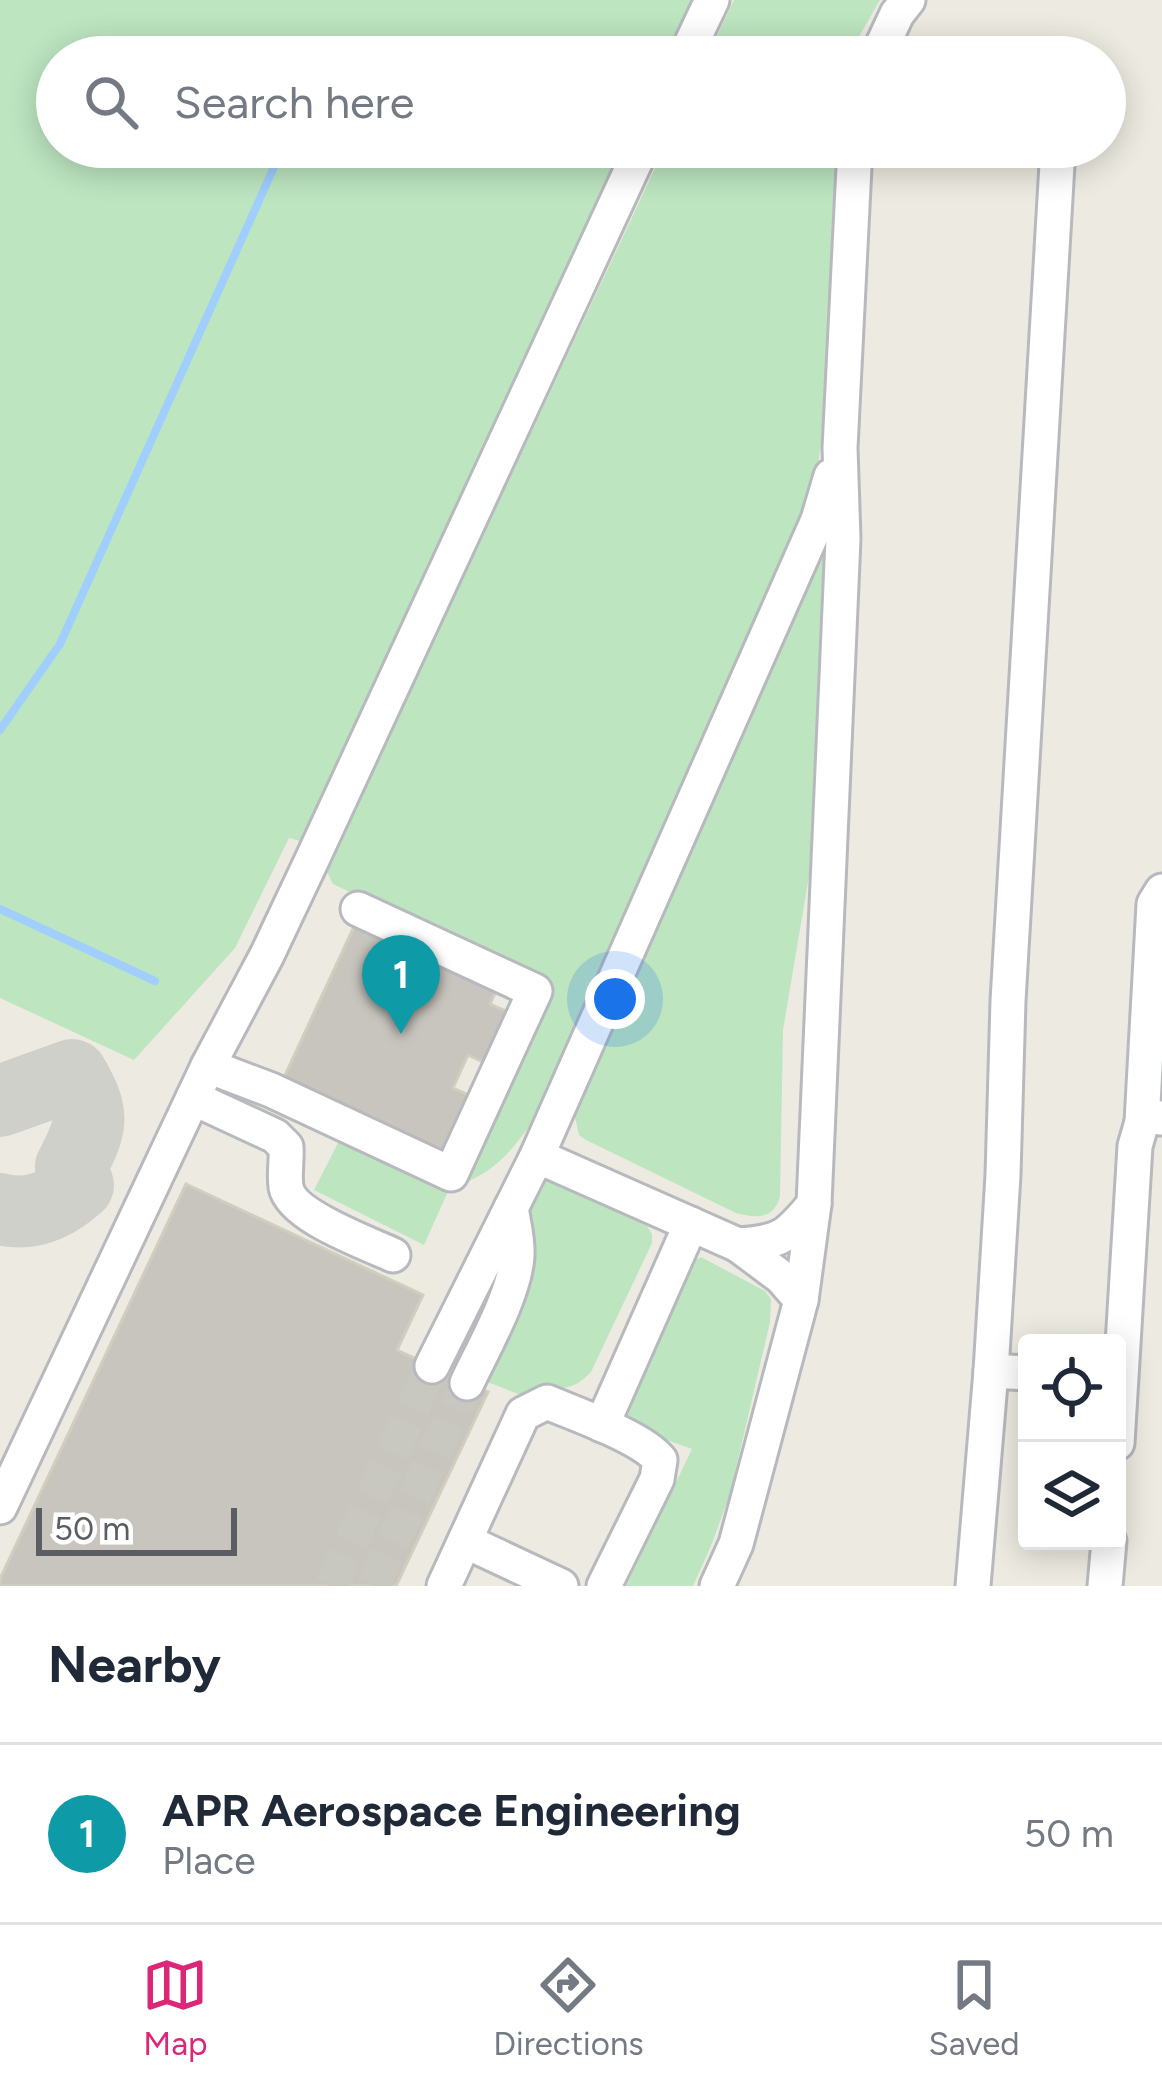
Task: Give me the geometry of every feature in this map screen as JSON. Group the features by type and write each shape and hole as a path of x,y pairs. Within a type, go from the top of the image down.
{"street":[{"path":"695,36 712,0"},
{"path":"886,36 908,0"},
{"path":"0,1507 208,1066 296,896 632,168"},
{"path":"717,1586 736,1544 801,1300 814,1204 854,168"},
{"path":"973,1586 1003,1175 1008,1000 1057,168"},
{"path":"432,1366 537,1156 809,542 840,448"},
{"path":"1123,1334 1135,1146 1152,1120 1154,904 1162,891"},
{"path":"208,1066 271,1090 451,1174 536,991 358,909"},
{"path":"193,1098 275,1136 286,1147 286,1189 292,1201 393,1256"},
{"path":"537,1156 738,1245 781,1277 801,1300"},
{"path":"738,1245 771,1243 802,1222 814,1204"},
{"path":"467,1382 517,1263 511,1208"},
{"path":"602,1425 691,1224"},
{"path":"991,1371 1018,1372"},
{"path":"444,1586 523,1414 547,1402 602,1425 654,1452 660,1460 657,1479 604,1586"},
{"path":"465,1541 560,1586"},
{"path":"1105,1586 1107,1550"}],"green space":[{"path":"0,0 694,0 677,36 36,36 36,168 615,168 300,841 289,838 235,948 134,1060 0,998"},
{"path":"734,0 880,0 859,36 717,36"},
{"path":"655,168 838,168 821,442 804,519 528,1128 498,1163 458,1186 551,988 333,884 326,870"},
{"path":"825,548 809,876 783,1030 780,1196 769,1213 750,1216 586,1140 579,1135 575,1117"},
{"path":"340,1139 449,1189 424,1245 314,1190"},
{"path":"543,1180 552,1180 647,1226 652,1243 591,1372 565,1388 541,1388 521,1395 485,1381 528,1291 535,1256 527,1205"},
{"path":"701,1257 765,1291 771,1299 770,1322 730,1494 693,1586 626,1586 692,1449 643,1429 624,1407 689,1264"}],"building":[{"path":"358,918 500,982 490,1004 508,1012 485,1063 468,1055 453,1088 473,1097 448,1153 426,1143 423,1149 281,1084"},
{"path":"186,1184 423,1295 397,1350 488,1392 396,1586 0,1586"}],"waterway":[{"path":"0,730 60,644 274,168"},
{"path":"0,909 155,981"}],"taxiway":[{"path":"0,1101 72,1075 88,1111 83,1141 71,1167 78,1185 42,1208 0,1209"}],"tunnel":[{"path":"331,1586 432,1366"},
{"path":"373,1586 467,1383"}],"place":[{"name":"APR Aerospace Engineering","path":"401,1034"}]}
